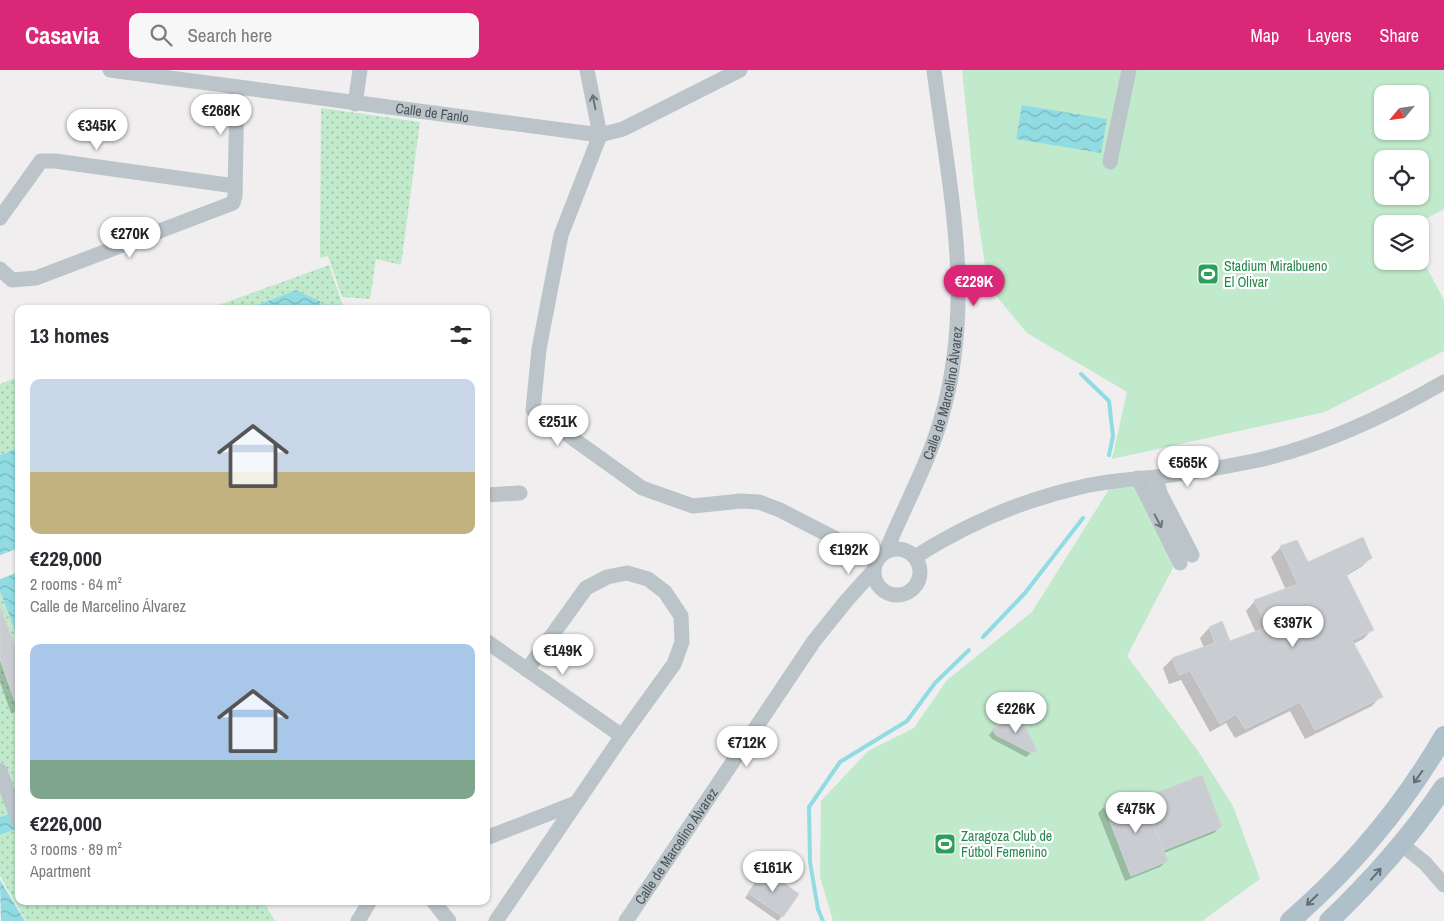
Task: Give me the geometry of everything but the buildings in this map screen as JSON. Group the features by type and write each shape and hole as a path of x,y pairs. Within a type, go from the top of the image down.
{"main road":[{"path":"1290,921 1344,870 1404,795 1430,760 1444,736"},
{"path":"1329,921 1364,887 1401,844 1444,787"}],"street":[{"name":"Calle de Fanlo","path":"110,70 600,135 623,129 738,70"},
{"path":"355,104 360,70"},
{"path":"587,70 600,135 562,235 541,340 532,410 642,488 693,506 741,501 759,502 884,558 914,557 982,521 1034,501 1082,486 1251,462 1344,433 1411,401 1444,382"},
{"name":"Calle de Marcelino Álvarez","path":"847,600 878,586 884,558 894,531 925,463 941,419 955,350 960,295 956,230 934,70"},
{"path":"1110,162 1129,70"},
{"path":"0,269 12,280 36,278 225,208 235,200 237,87"},
{"path":"0,218 41,162 55,160 235,186"},
{"path":"1138,478 1186,559 1160,493 1156,477"},
{"path":"490,495 520,493"},
{"path":"878,586 894,594 907,592 912,589 919,578 920,571 914,557"},
{"name":"Calle de Marcelino Álvarez","path":"626,921 809,649 847,600 884,558"},
{"path":"496,921 622,736 674,664 682,642 681,616 665,592 648,579 627,573 606,577 586,588 527,670"},
{"path":"490,644 622,736"},
{"path":"0,771 15,810"},
{"path":"490,836 576,803"},
{"path":"1401,844 1425,864 1444,885"},
{"path":"358,921 368,905"},
{"path":"436,905 449,921"}],"green space":[{"name":"Stadium Miralbueno El Olivar","path":"962,70 1444,70 1444,209 1429,217 1429,215 1374,215 1374,270 1428,270 1444,300 1444,351 1325,412 1112,459 1127,392 1027,333 988,286 975,197"},
{"path":"321,108 420,122 401,265 376,259 370,299 342,297 328,256 320,258"},
{"path":"329,265 343,305 322,305 320,301 296,290 257,305 219,305"},
{"path":"15,378 15,449 0,455 0,384"},
{"path":"1135,474 1177,560 1127,656 1198,751 1233,806 1260,879 1202,921 833,921 820,877 821,801 868,751 914,728 947,680 1032,612 1118,475"},
{"path":"0,591 15,630 15,646 0,606"},
{"path":"0,659 15,697 15,811 0,817"},
{"path":"15,829 15,902 0,876 0,835"},
{"path":"17,905 265,905 275,921 26,921"}],"water":[{"path":"1022,105 1107,119 1101,153 1016,139"},
{"path":"296,290 320,301 322,305 257,305"},
{"path":"15,449 15,630 0,591 0,455"},
{"path":"15,811 15,829 0,835 0,817"},
{"path":"0,880 25,921 1,921"}],"pier":[{"path":"15,549 15,573 0,579 0,555"}],"waterway":[{"path":"1081,374 1109,401 1113,436 1109,455"},
{"path":"983,637 1025,593 1083,518"},
{"path":"823,921 818,909 810,862 809,807 840,762 907,721 935,683 969,650"}],"place":[{"name":"Stadium Miralbueno El Olivar","path":"1208,274"},
{"name":"Zaragoza Club de Fútbol Femenino","path":"945,844"}]}
